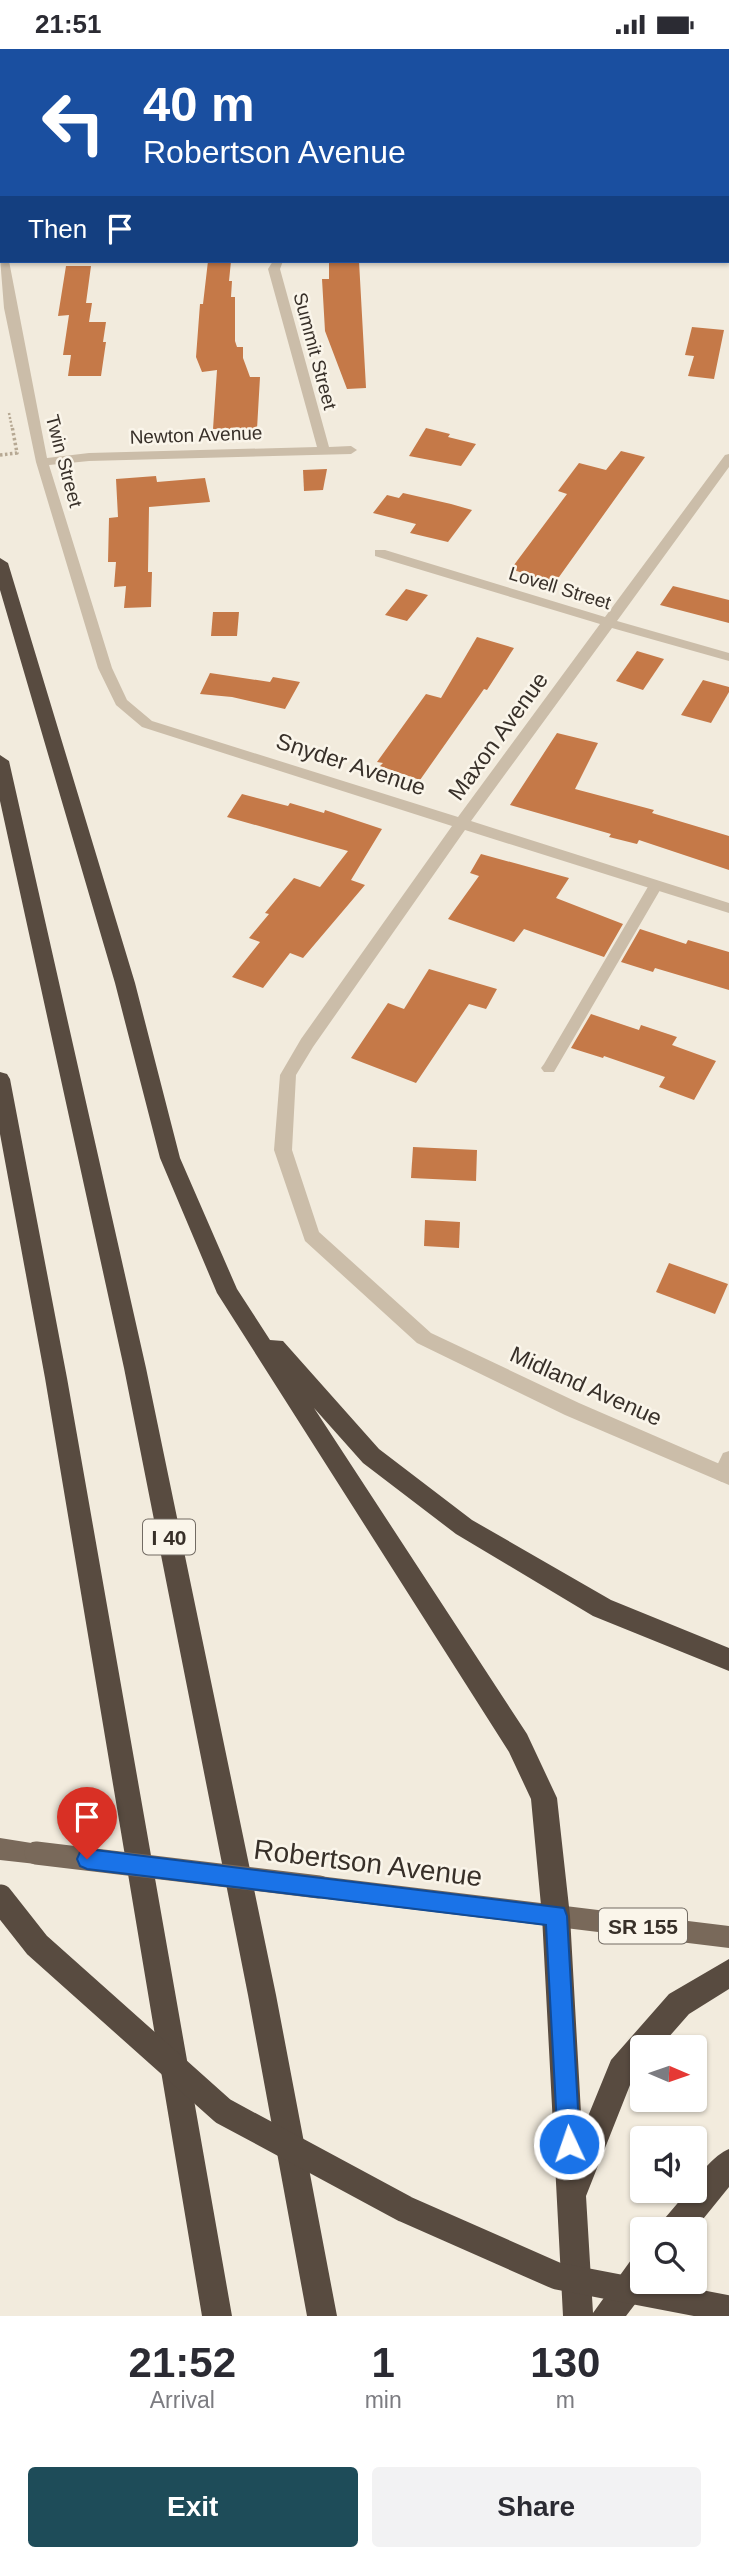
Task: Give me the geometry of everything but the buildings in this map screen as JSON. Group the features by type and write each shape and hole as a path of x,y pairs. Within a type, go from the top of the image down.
{"highway":[{"path":"0,563 125,983 170,1158 228,1293 518,1742 544,1798 556,1916 578,2316"},
{"name":"I 40","path":"0,761 135,1368 262,1995 322,2316"},
{"path":"0,1079 56,1378 217,2316"},
{"path":"228,1293 371,1456 464,1527 602,1608 729,1660"},
{"path":"0,1898 37,1945 223,2111 405,2209 557,2276 729,2309"},
{"path":"572,2196 621,2070 679,2004 729,1973"},
{"path":"686,2217 729,2164"},
{"path":"607,2316 630,2286"}],"main road":[{"name":"Robertson Avenue","path":"0,1849 729,1937"}],"street":[{"name":"Twin Street","path":"3,263 42,462 105,668"},
{"name":"Summit Street","path":"277,263 274,269 324,450"},
{"name":"Newton Avenue","path":"42,462 89,457 351,450"},
{"name":"Maxon Avenue","path":"424,1338 312,1236 283,1150 288,1075 307,1043 462,824 728,460"},
{"name":"Lovell Street","path":"380,553 729,657"},
{"name":"Snyder Avenue","path":"105,668 121,702 147,724 729,908"},
{"name":"Midland Avenue","path":"424,1338 572,1409 727,1469"}],"lane":[{"path":"549,1068 656,885"}],"path":[{"path":"0,455 16,453 9,414"}],"route":[{"path":"87,1859 556,1916 569,2144"}]}
